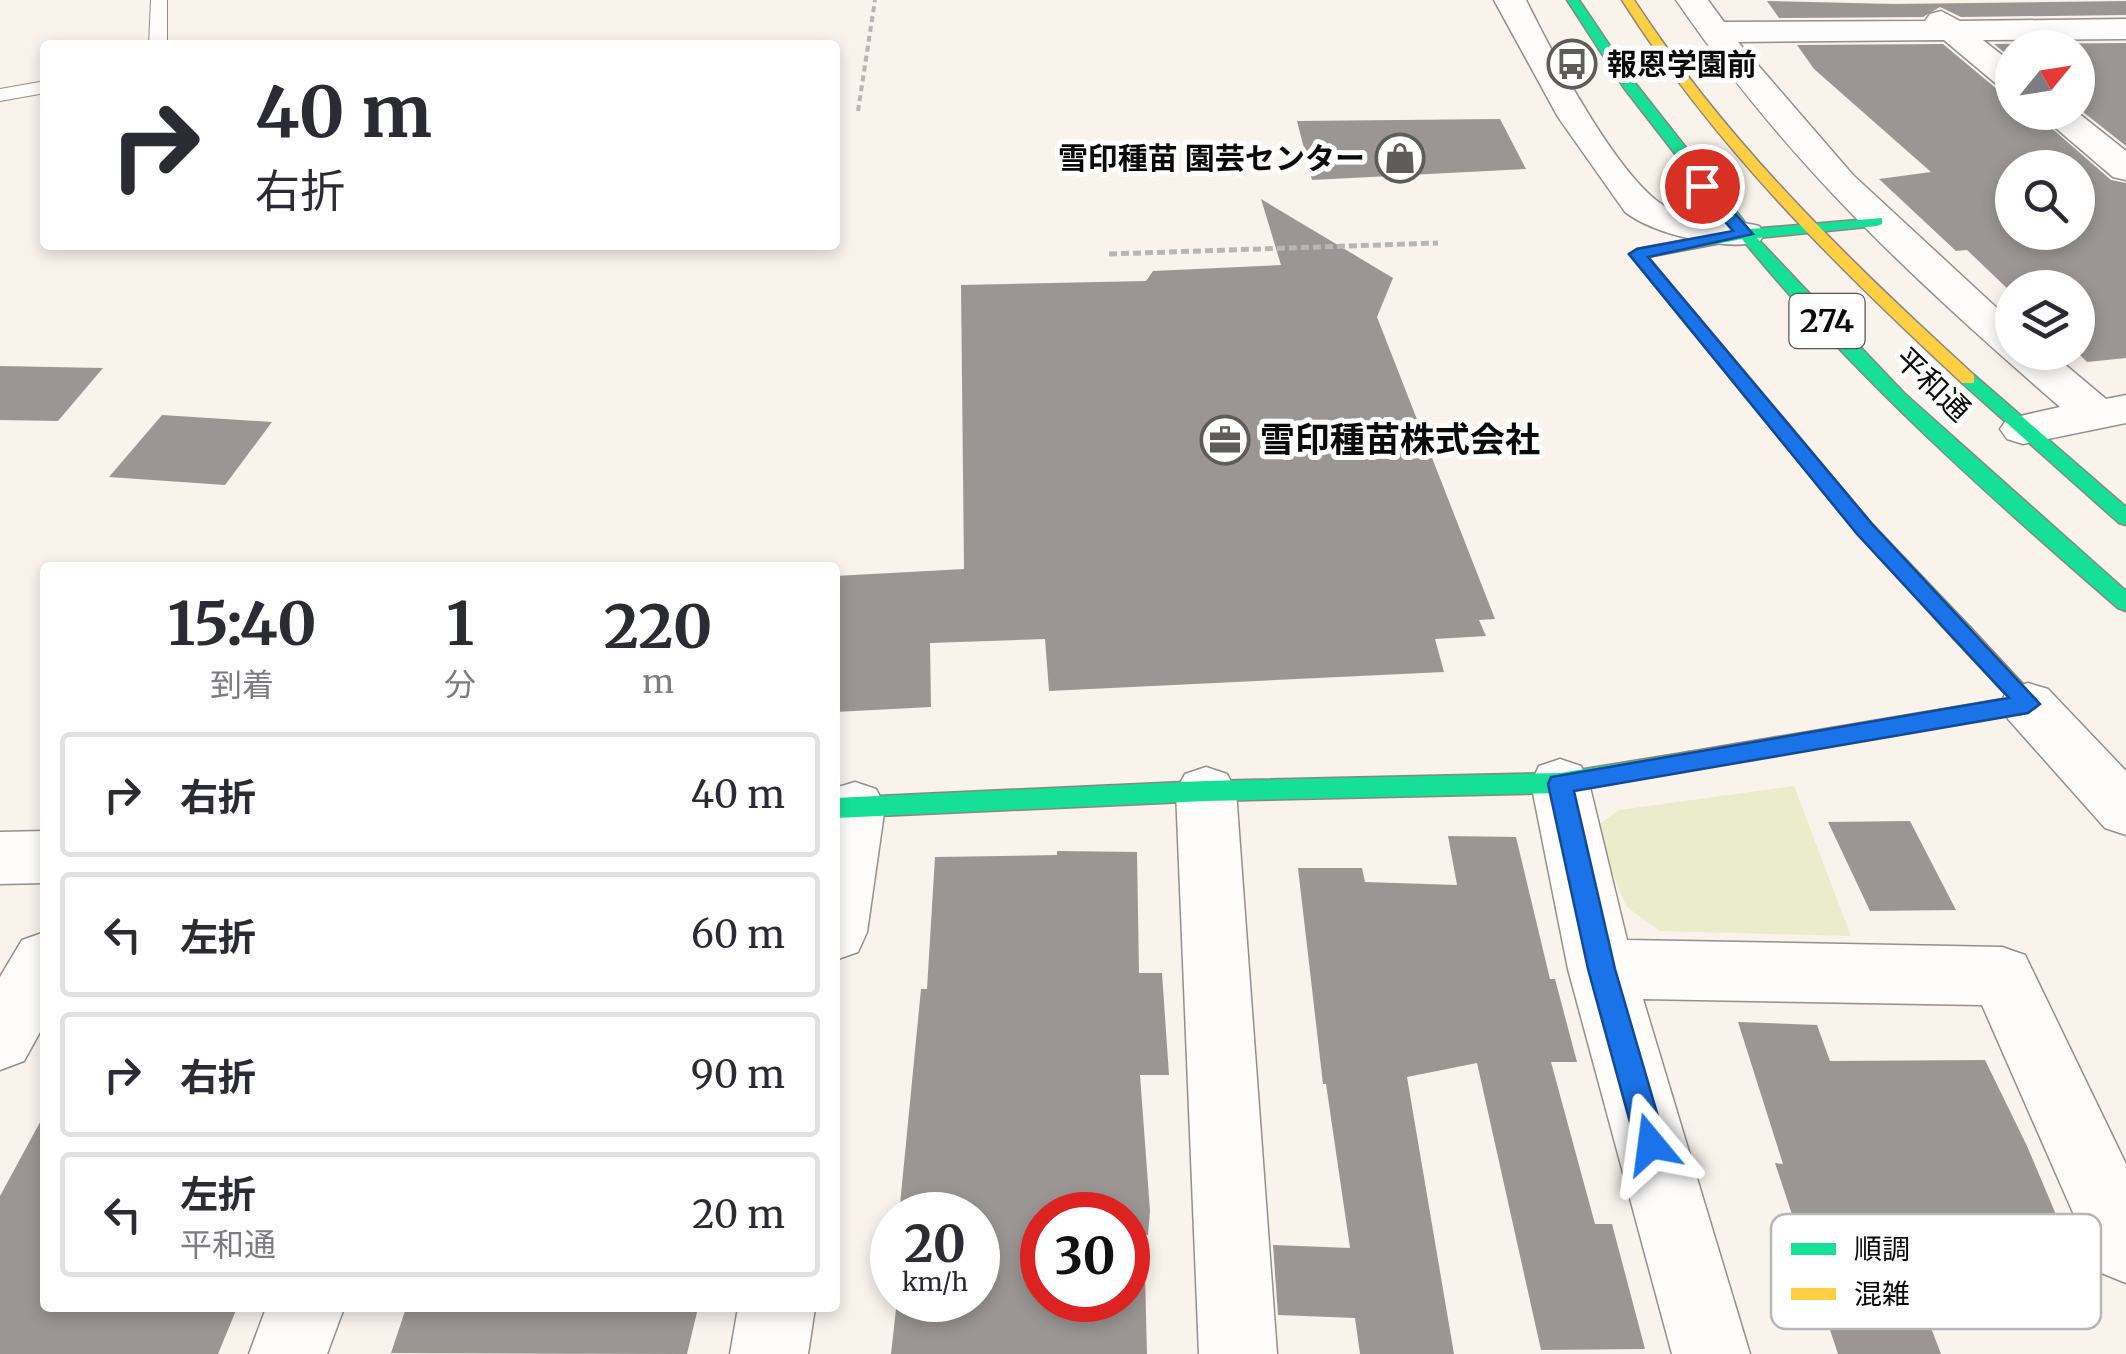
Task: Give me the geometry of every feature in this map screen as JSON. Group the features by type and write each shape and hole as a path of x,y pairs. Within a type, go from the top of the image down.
{"main road":[{"name":"平和通","path":"1573,0 1643,111 1744,234 1903,399 2126,603"},
{"name":"平和通","path":"1628,0 1718,124 1812,228 2022,429 2126,518"},
{"path":"1876,221 1744,234 1637,254 1865,529 2028,704"},
{"path":"845,807 1206,791 1560,784 2028,704"}],"street":[{"path":"1510,0 1570,112 1651,216 1744,234"},
{"path":"1692,0 1774,111 1876,221 1995,329"},
{"path":"1922,0 1950,31 1995,67"},
{"path":"1714,32 2126,29"},
{"path":"2076,130 2126,170"},
{"path":"2050,370 2112,412"},
{"path":"2022,429 2112,412"},
{"path":"2028,704 2126,811"},
{"path":"1560,784 1601,969 1710,1354"},
{"path":"1206,791 1238,1354"},
{"path":"840,870 845,807"},
{"path":"0,858 40,856"},
{"path":"1601,969 2002,976 2126,1245"},
{"path":"0,1038 40,970"},
{"path":"288,1354 304,1312"},
{"path":"770,1354 776,1312"}],"lane":[{"path":"158,40 159,0"},
{"path":"0,96 40,87"}],"path":[{"path":"858,111 874,0"},
{"path":"1109,254 1438,243"}],"green space":[{"path":"1794,786 1851,936 1659,931 1626,906 1594,828 1619,810"}],"building":[{"path":"1767,1 2126,1 2126,15 1961,17 1940,7 1923,17 1779,18"},
{"path":"2095,43 2126,43 2126,146 2095,121"},
{"path":"1943,44 1995,87 1995,130 2054,130 2077,150 1995,150 1995,250 2095,250 2095,166 2111,180 2126,183 2126,358 2095,361 2095,270 1995,270 1995,277 1967,250 1956,251 1879,179 1931,172 1814,69 1797,45"},
{"path":"1500,119 1526,169 1312,180 1297,121"},
{"path":"1261,199 1393,278 1377,317 1495,619 1479,620 1486,636 1435,639 1444,672 1049,691 1045,639 930,643 931,707 840,712 840,576 964,569 961,285 1146,281 1153,271 1281,265"},
{"path":"0,366 103,368 58,421 0,420"},
{"path":"162,415 272,422 225,485 109,477"},
{"path":"1910,821 1956,910 1870,911 1828,822"},
{"path":"1448,836 1516,837 1550,979 1555,979 1577,1062 1551,1062 1595,1224 1612,1224 1645,1349 1541,1350 1477,1063 1407,1077 1454,1354 1360,1354 1355,1318 1278,1315 1273,1245 1350,1248 1323,1084 1298,868 1362,868 1365,882 1457,885"},
{"path":"1137,852 1139,973 1162,973 1169,1075 1140,1075 1149,1192 1020,1192 1020,1322 1146,1322 1147,1354 891,1354 895,1322 1000,1322 1000,1192 901,1192 921,989 927,989 935,857"},
{"path":"1738,1022 1817,1025 1830,1061 1985,1060 2056,1214 1792,1214 1775,1163 1783,1164"},
{"path":"40,1122 40,1312 235,1312 218,1354 0,1354 0,1196"},
{"path":"405,1312 697,1312 687,1354 391,1353"},
{"path":"1830,1329 1931,1329 1941,1354 1838,1354"}],"traffic: fast":[{"path":"1573,0 1690,167 1825,323 1973,468 2126,603"},
{"path":"1876,221 1745,234 1637,254 1865,529 1962,633"},
{"path":"1968,379 2126,518"},
{"path":"840,808 1206,791 1560,783 1689,761"}],"traffic: slow":[{"path":"1628,0 1700,104 1784,202 1968,379"},
{"path":"1689,761 2028,704 1962,633"}],"place":[{"name":"報恩学園前","path":"1572,64"},
{"name":"雪印種苗 園芸センター","path":"1400,158"},
{"name":"雪印種苗株式会社","path":"1225,440"}],"route":[{"path":"1651,1144 1601,969 1560,784 2028,704 1865,529 1637,254 1744,234 1702,186"}]}
